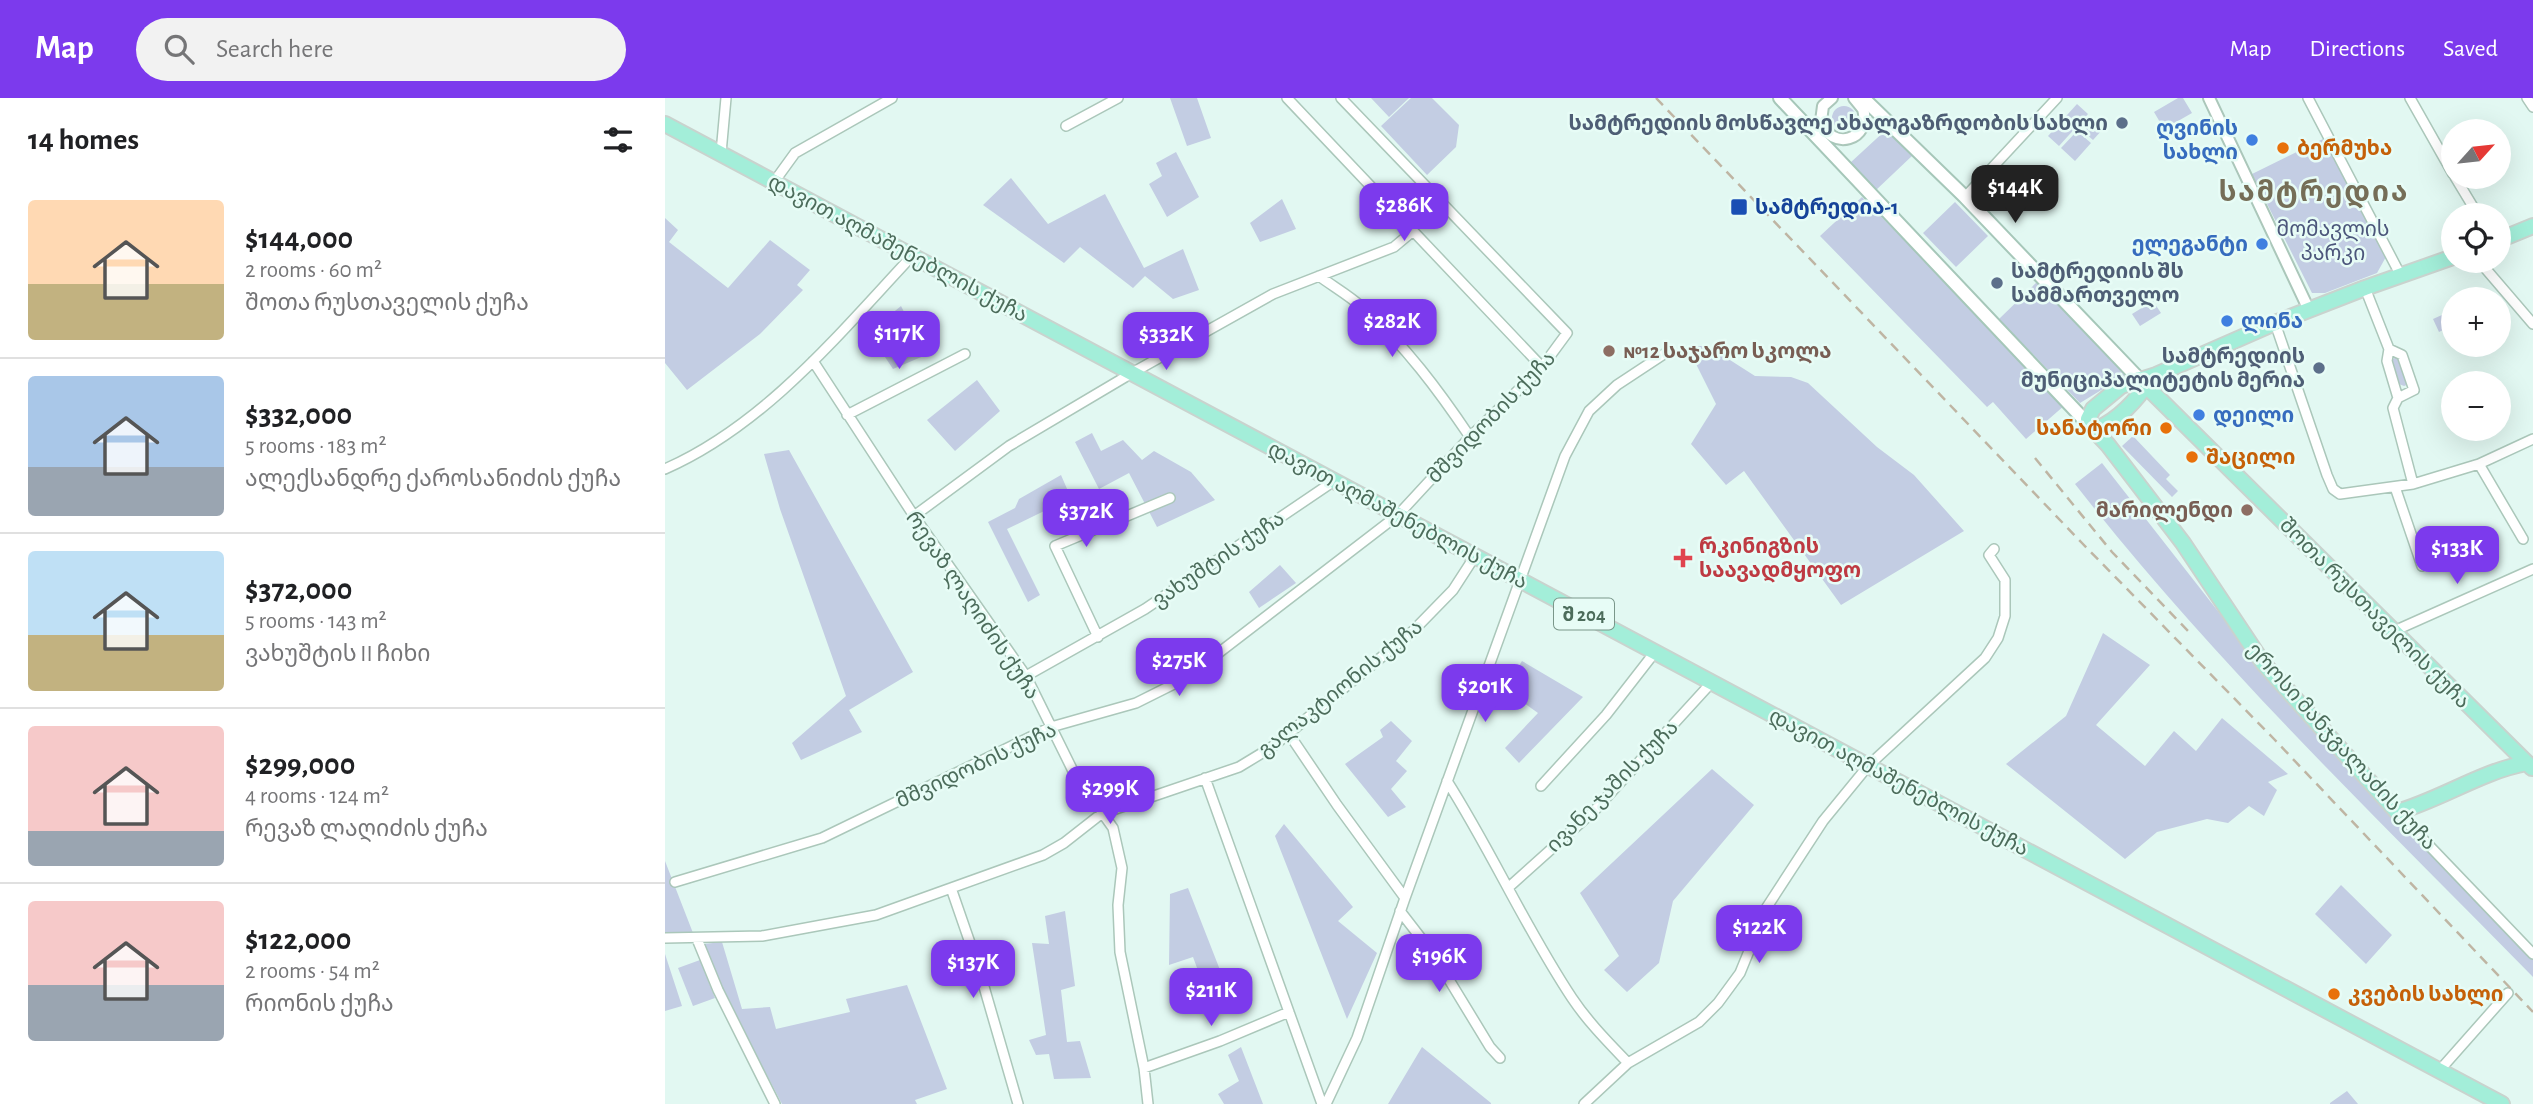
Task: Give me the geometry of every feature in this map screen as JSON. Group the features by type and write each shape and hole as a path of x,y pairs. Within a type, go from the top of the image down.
{"main road":[{"path":"1780,98 2091,426 2097,429 2107,425 2141,395 2146,387"},
{"name":"შოთა რუსთაველის ქუჩა","path":"1863,102 1965,197 2127,368 2530,766"},
{"name":"დავით აღმაშენებლის ქუჩა","path":"665,124 2502,1104"},
{"path":"2511,235 2533,226"},
{"path":"2127,368 2140,374 2158,374 2275,323 2441,261"},
{"path":"2091,426 2088,419 2093,409 2121,386 2152,386 2158,374"},
{"name":"ეროსი მანჯგალაძის ქუჩა","path":"2091,426 2183,543 2263,663 2397,812"},
{"path":"2397,812 2425,804 2507,767 2530,766"}],"street":[{"path":"720,153 726,98"},
{"path":"774,182 795,153 892,98"},
{"path":"1066,126 1118,98"},
{"path":"1287,98 1542,367"},
{"name":"მშვიდობის ქუჩა","path":"675,882 822,838 1051,727 1136,703 1186,678 1398,515 1469,437 1542,367 1567,333 1341,98"},
{"path":"1814,136 1821,121 1823,106 1832,98"},
{"path":"1825,146 1853,137 1861,130 1865,120 1863,102 1854,98"},
{"path":"1965,197 2056,98"},
{"path":"2209,98 2309,310"},
{"path":"2308,98 2401,276"},
{"path":"2410,98 2441,152"},
{"path":"2527,98 2533,107"},
{"path":"1821,121 1831,136 1842,140"},
{"path":"914,516 1009,446 1132,373 1273,294 1394,247 1413,231"},
{"path":"665,470 733,430 813,361 912,256"},
{"path":"2489,273 2533,324"},
{"path":"1319,276 1362,307 1402,348 1443,398 1469,437"},
{"path":"2365,288 2389,349 2387,361 2398,398"},
{"path":"2275,323 2333,489 2340,494 2413,485 2479,464 2533,439"},
{"path":"2389,349 2402,355 2414,390 2398,398 2393,408 2413,485"},
{"path":"847,415 965,354"},
{"path":"1324,1104 1357,1038 1400,911 1565,456 1590,411 1617,385 1664,354"},
{"name":"რევაზ ლაღიძის ქუჩა","path":"813,361 914,516 1026,676 1075,773 1113,828 1122,868 1118,905 1121,952 1144,1068 1147,1104"},
{"path":"2479,464 2523,539"},
{"name":"ვახუშტის ქუჩა","path":"1026,676 1098,638 1145,609 1334,481"},
{"path":"2395,487 2422,566"},
{"path":"1098,638 1055,546 1170,498"},
{"path":"1584,1104 1628,1063 1699,1022 1718,1003 1740,973 1767,907 1823,821 1868,766 1985,658 1998,638 2005,616 2005,580 1989,555 1994,550"},
{"name":"გალაკტიონის ქუჩა","path":"665,938 762,936 876,915 1043,855 1064,843 1101,814 1239,767 1289,734 1412,632 1453,590 1475,556"},
{"path":"2394,631 2533,569"},
{"path":"1541,786 1606,715 1655,652"},
{"name":"ივანე ჯაშის ქუჩა","path":"1509,887 1596,809 1712,682"},
{"path":"1289,734 1405,898"},
{"path":"1205,778 1324,1104"},
{"path":"1447,781 1573,1000 1599,1033 1628,1063"},
{"name":"ეროსი მანჯგალაძის ქუჩა","path":"2397,812 2533,954"},
{"path":"951,888 978,966 1019,1104"},
{"path":"1400,911 1434,955 1490,1047 1500,1058"},
{"path":"697,939 718,990 775,1104"},
{"path":"2439,1070 2508,993"},
{"path":"1144,1068 1220,1041 1289,1012"}],"green space":[{"path":"1170,98 1197,98 1211,138 1187,146"},
{"path":"1371,98 1409,98 1389,117"},
{"path":"1411,98 1432,98 1459,125 1456,147 1427,175 1381,126"},
{"path":"2178,98 2183,98 2192,113 2164,129 2154,112"},
{"path":"2077,104 2088,114 2059,146 2048,136"},
{"path":"1844,106 1853,109 1856,118 1853,127 1844,130 1835,127 1832,118 1835,109"},
{"path":"2089,117 2103,129 2093,140 2079,128"},
{"path":"1888,128 1913,155 1875,191 1850,163"},
{"path":"2077,131 2091,143 2075,161 2061,148"},
{"name":"მომავლის პარკი","path":"2325,138 2387,255 2377,273 2325,293 2312,293 2252,174"},
{"path":"1176,152 1199,197 1167,217 1149,184 1162,176 1156,163"},
{"path":"1011,178 1048,224 1105,194 1144,268 1183,249 1199,290 1173,299 1145,276 1133,288 1080,247 1064,263 983,205"},
{"path":"1862,197 2065,405 2026,439 1993,402 1987,407 1820,236"},
{"path":"1282,199 1296,229 1260,242 1250,223"},
{"path":"1955,202 1988,236 1956,267 1923,233"},
{"path":"665,218 678,230 669,242 728,288 770,240 810,270 797,285 803,290 760,334 687,390 665,363"},
{"path":"2038,281 2126,375 2080,403 1999,319"},
{"path":"2153,301 2161,313 2140,326 2132,314"},
{"path":"901,306 926,355 893,369 879,348 887,342 879,324"},
{"path":"2441,315 2441,331 2439,332 2433,319"},
{"path":"1687,346 1708,346 1755,376 1791,377 1808,383 1877,447 1914,475 1964,531 1841,605 1744,471 1726,485 1691,444 1716,404"},
{"path":"2398,357 2408,380 2404,386 2399,384 2392,359"},
{"path":"977,380 1000,411 955,451 927,420"},
{"path":"1092,433 1101,451 1123,440 1142,460 1154,451 1191,472 1215,500 1157,527 1129,473 1099,489 1075,442"},
{"path":"2133,436 2170,475 2166,479 2178,491 2172,497 2122,446"},
{"path":"789,450 913,672 849,710 862,732 801,760 792,743 846,696 780,509 764,454"},
{"path":"2102,463 2246,647 2350,770 2533,959 2533,977 2239,676 2128,549 2075,484"},
{"path":"1061,475 1071,498 1007,529 1040,595 1028,602 988,522 1015,508 1019,499"},
{"path":"1280,565 1296,583 1259,608 1249,592"},
{"path":"2103,633 2150,665 2096,725 2145,766 2174,731 2196,751 2222,718 2288,774 2268,782 2277,790 2264,816 2249,806 2228,823 2207,819 2157,832 2125,859 2006,764 2066,716"},
{"path":"1522,661 1583,697 1519,763 1505,748 1538,713 1504,689"},
{"path":"1391,721 1412,741 1396,761 1407,771 1391,789 1406,807 1388,817 1345,764 1383,737 1380,730"},
{"path":"1712,769 1754,805 1673,901 1659,963 1627,992 1604,970 1619,956 1580,893"},
{"path":"1284,824 1353,907 1338,921 1377,953 1347,1019 1275,836"},
{"path":"665,861 693,933 665,934"},
{"path":"2341,885 2392,935 2366,964 2315,914"},
{"path":"1188,888 1229,993 1210,1003 1193,957 1169,965 1170,894"},
{"path":"1065,911 1075,986 1061,990 1067,1042 1080,1041 1091,1078 1054,1079 1049,1054 1036,1055 1029,1040 1046,1035 1032,943 1049,944 1045,916"},
{"path":"722,942 742,1009 770,1007 776,1029 850,1012 846,999 907,985 947,1089 915,1100 917,1104 782,1104 722,989 704,944"},
{"path":"665,954 682,1006 665,1011"},
{"path":"700,960 715,998 693,1006 678,968"},
{"path":"1241,1047 1263,1104 1224,1104 1218,1094 1239,1081 1228,1055"},
{"path":"1422,1047 1491,1103 1491,1104 1388,1104"},
{"path":"2347,1091 2358,1104 2330,1104 2330,1103"}],"railway":[{"path":"1656,98 2082,543 2274,739 2533,1012"},
{"path":"2035,458 2112,552 2188,631"}],"place":[{"name":"სამტრედიის მოსწავლე ახალგაზრდობის სახლი","path":"2122,123"},
{"name":"ღვინის სახლი","path":"2252,140"},
{"name":"ბერმუხა","path":"2283,148"},
{"name":"სამტრედია-1","path":"1739,207"},
{"name":"ელეგანტი","path":"2262,244"},
{"name":"სამტრედიის შს სამმართველო","path":"1997,283"},
{"name":"ლინა","path":"2227,321"},
{"name":"№12 საჯარო სკოლა","path":"1609,351"},
{"name":"სამტრედიის მუნიციპალიტეტის მერია","path":"2319,368"},
{"name":"დეილი","path":"2199,415"},
{"name":"სანატორი","path":"2166,428"},
{"name":"შაცილი","path":"2192,457"},
{"name":"მარილენდი","path":"2247,510"},
{"name":"რკინიგზის საავადმყოფო","path":"1683,558"},
{"name":"კვების სახლი","path":"2334,994"}],"district":[{"name":"სამტრედია","path":"2314,191"}]}
